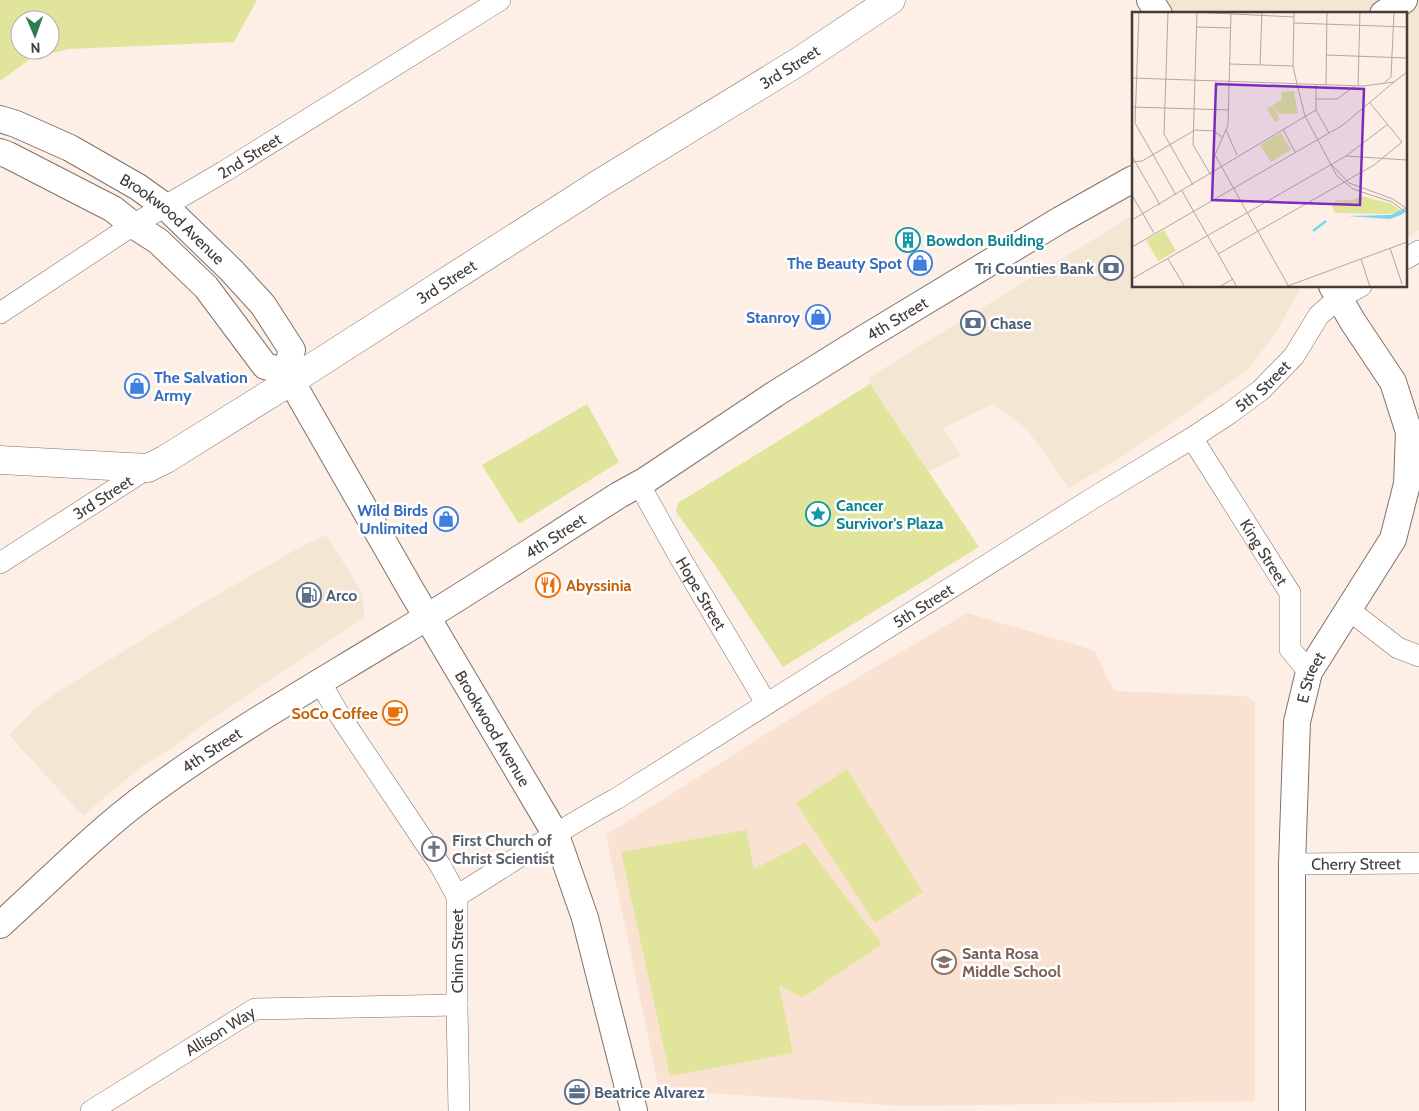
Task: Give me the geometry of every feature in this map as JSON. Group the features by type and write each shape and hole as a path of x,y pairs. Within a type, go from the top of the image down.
{"main road":[{"name":"3rd Street","path":"148,468 166,459 289,376 798,62 891,0"},
{"path":"0,460 148,468"}],"street":[{"name":"2nd Street","path":"0,313 133,225 500,0"},
{"path":"1150,0 1158,12"},
{"path":"1386,12 1404,0"},
{"name":"Brookwood Avenue","path":"0,119 16,124 70,148 138,187 166,206 226,264 263,305 292,350 289,376 426,616 556,835 585,918 634,1111"},
{"name":"Brookwood Avenue","path":"0,152 114,209 133,225 158,241 206,287 265,366 289,376"},
{"name":"4th Street","path":"0,925 95,838 146,795 192,763 319,681 393,638 619,494 639,484 863,339 1060,220 1132,180"},
{"path":"1406,258 1419,250"},
{"name":"5th Street","path":"457,896 556,835 580,818 616,799 766,703 1192,438 1261,390 1294,356 1319,315 1344,290"},
{"name":"E Street","path":"1292,1111 1292,864 1296,722 1309,672 1393,539 1407,484 1409,432 1393,382 1353,322 1344,290"},
{"name":"King Street","path":"1192,438 1290,593 1290,649 1309,672"},
{"name":"3rd Street","path":"0,563 148,468"},
{"name":"Hope Street","path":"639,484 766,703"},
{"path":"1349,610 1398,648 1419,656"},
{"name":"Chinn Street","path":"319,681 340,716 440,865 457,896 459,1111"},
{"name":"Cherry Street","path":"1292,864 1419,863"},
{"name":"Allison Way","path":"91,1111 255,1008 457,1005"}],"shaded area":[{"path":"1166,0 1419,0 1419,230 1406,238 1406,12 1173,12"},
{"path":"1132,216 1132,288 1301,288 1273,337 1246,371 1126,454 1069,488 1026,428 993,404 943,428 961,456 929,471 870,384 870,377"},
{"path":"326,535 361,591 365,617 137,770 83,816 9,735 33,710 62,689 186,613 302,546"},
{"name":"Santa Rosa Middle School","path":"967,613 1094,650 1114,691 1245,696 1255,701 1255,1101 904,1106 659,1090 606,835 828,695"}],"green space":[{"path":"0,0 257,0 234,42 68,49 60,51 60,10 10,10 10,60 29,60 0,81"},
{"path":"870,384 979,547 783,667 717,568 676,512 678,503"},
{"path":"587,404 619,462 519,524 482,465"},
{"path":"847,769 923,892 875,923 796,803"},
{"path":"746,830 754,869 805,843 882,944 802,998 779,985 793,1053 670,1076 621,852"}],"place":[{"name":"Bowdon Building","path":"908,240"},
{"name":"The Beauty Spot","path":"920,263"},
{"name":"Tri Counties Bank","path":"1111,268"},
{"name":"Stanroy","path":"818,317"},
{"name":"Chase","path":"973,323"},
{"name":"The Salvation Army","path":"137,386"},
{"name":"Cancer Survivor's Plaza","path":"818,514"},
{"name":"Wild Birds Unlimited","path":"446,519"},
{"name":"Abyssinia","path":"548,585"},
{"name":"Arco","path":"309,595"},
{"name":"SoCo Coffee","path":"395,713"},
{"name":"First Church of Christ Scientist","path":"434,849"},
{"name":"Santa Rosa Middle School","path":"944,962"},
{"name":"Beatrice Alvarez","path":"577,1092"}]}
